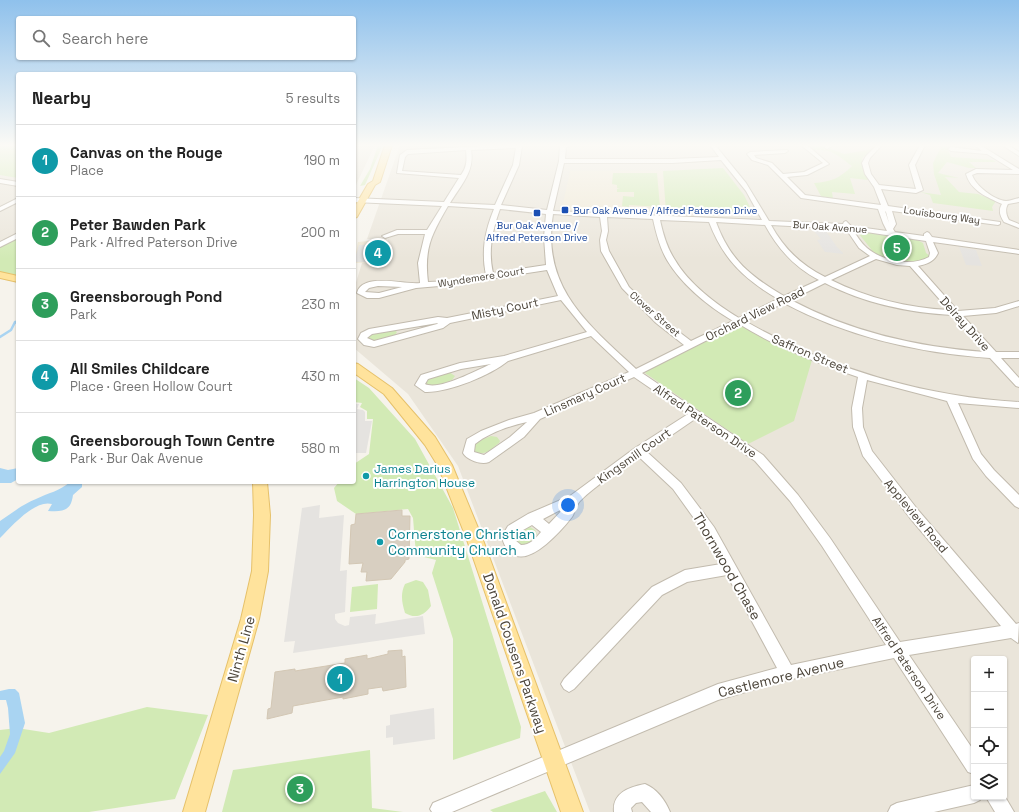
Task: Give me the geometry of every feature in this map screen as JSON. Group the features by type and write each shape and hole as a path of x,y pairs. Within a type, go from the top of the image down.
{"main road":[{"path":"356,216 365,212 368,199 380,184 378,183"},
{"path":"0,275 16,279"},
{"name":"Donald Cousens Parkway","path":"356,367 388,391 417,424 445,465 475,540 572,812"},
{"name":"Ninth Line","path":"194,812 250,619 260,571 262,514 260,484"}],"street":[{"path":"424,285 422,263 429,232 458,183"},
{"path":"490,276 486,264 487,242 508,183"},
{"name":"Alfred Paterson Drive","path":"557,183 546,237 550,267 563,297 593,333 635,373 695,414 720,429 759,458 794,498 826,542 973,764"},
{"path":"742,183 752,196 776,239 792,259 825,280 856,294 889,303 930,311 956,313 998,312 1019,303"},
{"name":"Louisbourg Way","path":"789,183 803,197 998,223"},
{"path":"874,183 885,208 881,210 891,231"},
{"path":"877,187 916,191 920,190 918,183"},
{"path":"974,183 981,191 1006,203 1019,200"},
{"name":"Bur Oak Avenue","path":"356,196 368,199"},
{"name":"Bur Oak Avenue","path":"356,200 446,202 550,212 846,225 1019,249"},
{"path":"0,209 16,201"},
{"path":"1006,203 1003,207 1003,215 1009,223 1019,226"},
{"name":"Clover Street","path":"603,215 605,231 603,240 605,252 626,288 659,321 690,345"},
{"name":"Saffron Street","path":"656,217 664,247 677,268 705,297 738,321 780,343 834,366 863,376 951,398 1019,405"},
{"path":"711,219 722,244 738,266 750,278 784,300 821,318 870,335 947,352 994,356 1019,355"},
{"path":"846,225 863,248 876,256 894,262 912,264 925,262 933,258 934,252 928,236"},
{"path":"386,236 396,232 429,232"},
{"path":"0,245 16,236"},
{"name":"Orchard View Road","path":"635,373 738,321 876,256"},
{"name":"Delray Drive","path":"912,264 1019,384"},
{"name":"Wyndemere Court","path":"411,287 406,284 369,285 362,289 361,293 371,296 411,287 449,283 528,269 550,267"},
{"path":"386,284 392,292"},
{"name":"Misty Court","path":"447,321 440,326 374,344 367,343 362,339 364,335 369,332 438,320 447,321 563,297"},
{"path":"404,326 409,334"},
{"path":"505,359 499,364 434,390 422,389 420,385 424,377 455,368 505,359 593,333"},
{"path":"455,368 466,378"},
{"name":"Linsmary Court","path":"536,416 529,427 485,459 472,456 468,453 473,441 500,427 528,417 536,416 635,373"},
{"name":"Appleview Road","path":"863,376 857,408 858,427 868,453 914,514 1017,633"},
{"path":"951,398 976,456 990,474 1019,503"},
{"name":"Kingsmill Court","path":"574,499 568,513 536,546 528,551 518,551 509,543 508,536 512,530 532,518 574,499 639,451 695,414"},
{"path":"500,427 514,439"},
{"name":"Thornwood Chase","path":"639,451 677,486 710,531 787,673"},
{"path":"532,518 550,532"},
{"path":"570,684 657,591 685,576 730,569"},
{"name":"Castlemore Avenue","path":"439,810 553,760 718,692 787,673 897,650 1017,633"},
{"path":"623,812 622,805 632,795 646,793 661,812"},
{"path":"897,812 971,795"},
{"path":"997,800 1005,812"}],"shaded area":[{"path":"0,183 16,183 16,238 0,247"},
{"path":"387,183 1019,183 1019,812 590,812 458,466 408,394 356,350 356,282 362,263 381,262 388,239 367,239"},
{"path":"567,183 664,183 666,212 562,209"},
{"path":"815,229 825,230 844,254 825,252 817,240 821,239 814,231"},
{"path":"387,239 380,262 356,263 358,242"},
{"path":"359,245 370,245 368,251 372,251 369,262 356,262"},
{"path":"959,247 976,250 982,266 966,265"},
{"path":"356,404 359,404 357,409 365,412 365,421 372,421 366,453 356,453"},
{"path":"320,505 319,518 344,515 340,571 347,570 345,612 335,614 335,619 338,623 345,626 349,625 350,617 376,614 375,624 423,616 425,634 293,653 295,641 284,642 302,508"},
{"path":"434,708 435,739 393,745 393,737 386,738 386,726 390,725 390,715"}],"green space":[{"path":"362,183 366,183 365,185 360,186"},
{"path":"658,183 660,207 622,206 623,196 634,197 634,192 617,192 617,189 620,188 617,188 617,185 612,184"},
{"path":"664,183 735,183 744,195 754,215 666,212"},
{"path":"814,183 852,183 855,194 832,192 833,199 822,198"},
{"path":"937,183 951,183 959,192 978,194 996,201 992,207 993,211 933,203 930,195 920,192 941,195"},
{"path":"863,232 917,240 923,243 926,253 930,256 924,260 909,263 886,258 872,252 859,234"},
{"path":"16,238 16,275 0,272 0,247"},
{"path":"739,325 781,347 812,360 794,421 748,444 645,373 647,370"},
{"path":"394,330 397,332 395,335 372,341 369,341 366,336 367,334"},
{"path":"449,372 455,376 452,380 434,387 424,385 426,379"},
{"path":"356,379 369,388 415,439 453,508 521,727 520,738 453,760 453,639 432,573 436,560 416,555 413,518 408,509 356,514 337,501 334,488 337,484 356,484 356,463 369,454 373,419 367,419 367,411 360,407 362,403 356,402"},
{"path":"491,436 497,437 500,441 499,443 484,453 474,452 474,443"},
{"path":"530,527 535,530 537,534 531,542 523,547 512,542 515,531"},
{"path":"416,580 423,582 428,590 431,606 419,616 412,616 405,613 402,595 405,584"},
{"path":"378,584 377,609 350,612 352,587"},
{"path":"147,707 208,715 175,799 89,812 0,812 0,730 17,728 49,733"},
{"path":"370,750 372,808 403,812 222,812 233,770"},
{"path":"545,791 557,812 493,812 490,810"}],"water":[{"path":"0,468 8,470 16,468 16,480 11,483 0,483"},
{"path":"82,484 82,487 73,495 68,507 62,511 48,511 52,504 38,506 24,515 0,538 0,521 27,503 66,485"},
{"path":"15,689 19,693 25,723 15,753 0,774 0,757 4,751 10,734 8,708 6,700 0,700 0,691"}],"building":[{"path":"373,250 382,250 380,262 370,262"},
{"name":"Cornerstone Christian Community Church","path":"402,510 402,516 410,516 409,559 405,560 391,579 366,581 367,572 361,572 363,563 349,564 351,525 355,524 356,514"},
{"path":"402,650 402,657 405,656 406,687 383,691 382,687 368,689 368,694 293,706 292,713 267,719 268,709 271,708 275,672 295,669 295,671 345,663 345,659 367,655 367,659 388,654 388,651"}],"waterway":[{"path":"0,337 11,330 15,322"}],"place":[{"name":"Bur Oak Avenue / Alfred Paterson Drive","path":"565,210"},
{"name":"Bur Oak Avenue / Alfred Peterson Drive","path":"537,213"},
{"name":"Greensborough Town Centre","path":"897,248"},
{"name":"All Smiles Childcare","path":"378,253"},
{"name":"Peter Bawden Park","path":"738,393"},
{"name":"James Darius Harrington House","path":"366,476"},
{"name":"Cornerstone Christian Community Church","path":"380,542"},
{"name":"Canvas on the Rouge","path":"340,679"},
{"name":"Greensborough Pond","path":"300,789"}]}
